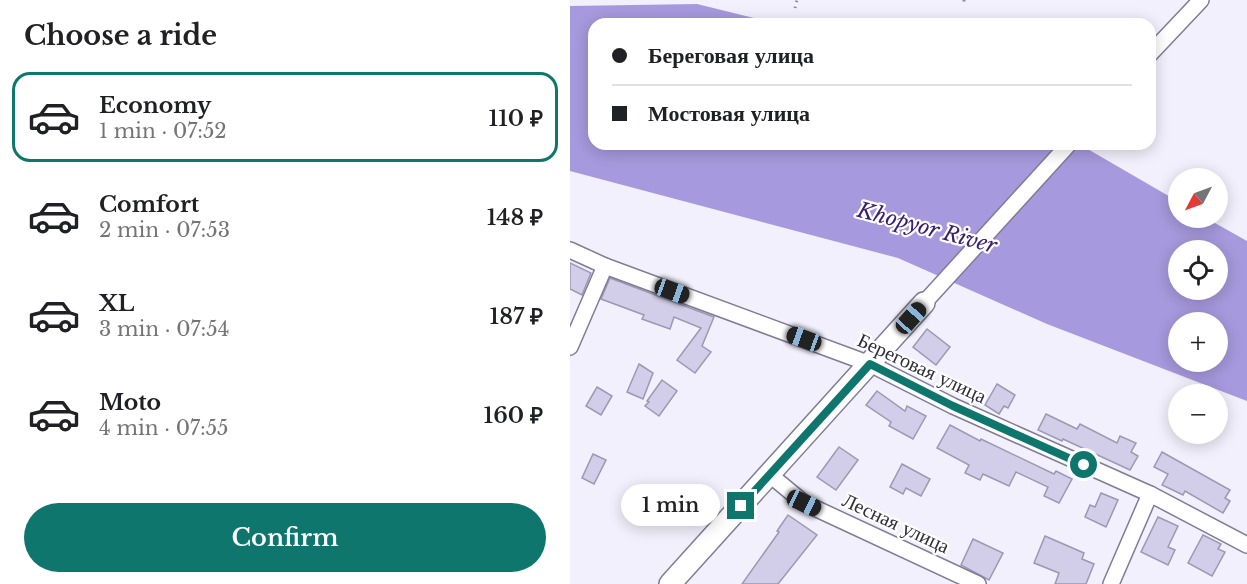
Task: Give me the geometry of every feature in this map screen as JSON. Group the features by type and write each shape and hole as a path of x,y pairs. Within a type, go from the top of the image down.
{"street":[{"path":"1156,48 1201,0"},
{"path":"670,584 1064,150"},
{"name":"Береговая улица","path":"570,250 606,266 870,364 953,406 1150,494 1247,545"},
{"path":"570,347 606,266"},
{"name":"Лесная улица","path":"769,474 804,503 978,584"},
{"path":"1111,584 1150,494"}],"path":[{"path":"795,8 797,0"}],"water":[{"name":"Khopyor River","path":"697,4 754,18 588,18 588,150 1089,150 1168,196 1168,228 1224,228 1247,241 1247,401 1228,394 1228,384 1203,384 1172,372 1228,372 1228,312 1168,312 1168,371 1047,324 898,258 570,171 570,6"}],"building":[{"path":"570,263 591,273 582,295 570,289"},
{"path":"610,278 714,317 702,346 711,352 695,373 677,360 701,328 674,317 670,329 642,319 644,315 601,299"},
{"path":"927,329 950,347 936,365 913,347"},
{"path":"639,364 653,373 643,399 627,392"},
{"path":"662,380 677,391 659,416 645,406"},
{"path":"997,384 1015,395 1008,408 1004,406 999,414 985,405"},
{"path":"597,387 612,396 601,415 586,406"},
{"path":"877,391 905,411 907,406 926,416 913,439 889,426 891,422 866,405"},
{"path":"1046,414 1077,429 1080,424 1117,443 1120,436 1136,443 1131,452 1138,456 1130,470 1063,439 1062,441 1038,430"},
{"path":"950,425 1054,474 1056,471 1072,479 1059,503 1044,496 1048,487 1016,472 1009,486 983,474 980,480 965,473 969,465 937,448"},
{"path":"839,447 858,460 836,490 817,477"},
{"path":"1162,452 1230,490 1225,498 1230,501 1223,513 1185,491 1183,495 1162,485 1168,474 1154,467"},
{"path":"593,454 606,460 594,484 582,478"},
{"path":"902,464 930,479 921,496 906,488 903,494 890,487"},
{"path":"1101,493 1118,500 1106,527 1085,517 1090,505 1095,507"},
{"path":"788,515 817,535 778,584 742,584 779,532 777,531"},
{"path":"1158,517 1178,526 1168,547 1175,550 1168,565 1141,552"},
{"path":"1203,535 1221,544 1218,549 1225,552 1212,576 1188,563"},
{"path":"1045,536 1084,553 1082,559 1094,564 1086,584 1055,584 1059,573 1034,563"},
{"path":"973,539 1003,553 989,580 961,565"}],"route":[{"path":"741,506 870,364 953,406 1084,465"}]}
